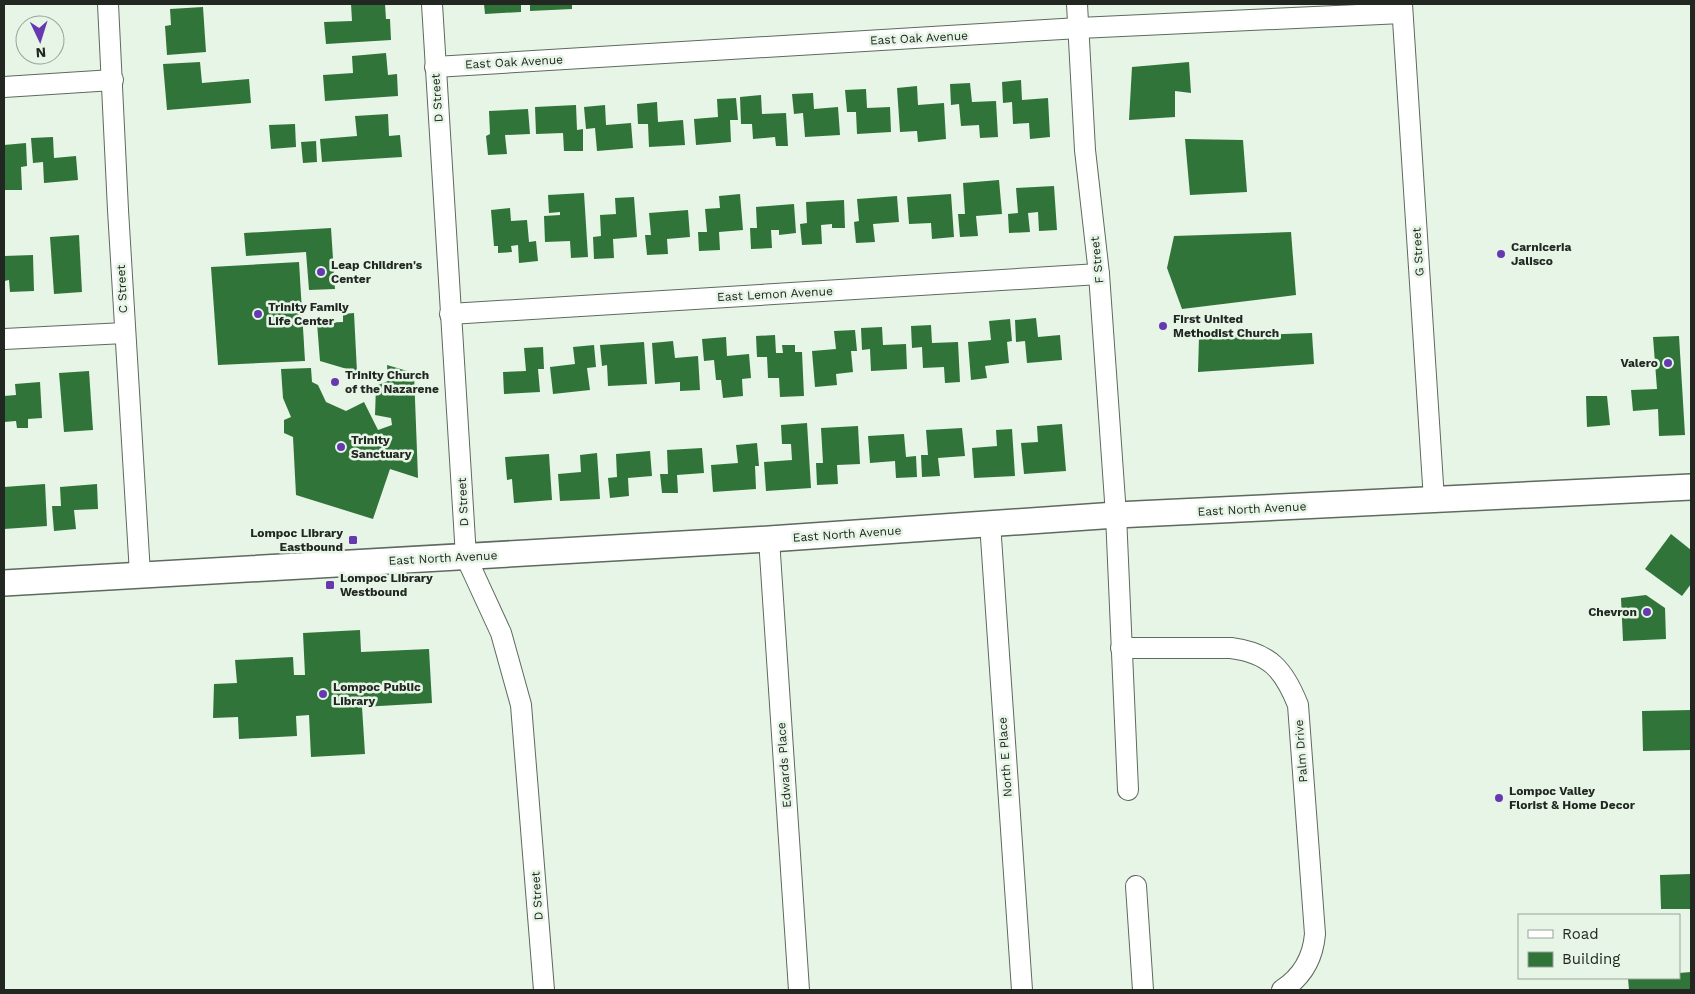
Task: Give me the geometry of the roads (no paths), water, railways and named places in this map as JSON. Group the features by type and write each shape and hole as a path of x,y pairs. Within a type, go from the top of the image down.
{"street":[{"name":"C Street","path":"108,4 140,574"},
{"name":"D Street","path":"432,4 466,557 501,633 521,705 544,990"},
{"name":"F Street","path":"1077,4 1086,150 1099,274 1116,516"},
{"name":"East Oak Avenue","path":"435,67 1402,8"},
{"name":"G Street","path":"1402,8 1434,500"},
{"path":"4,87 113,80"},
{"name":"East Lemon Avenue","path":"450,314 1099,274"},
{"path":"4,339 125,333"},
{"name":"East North Avenue","path":"4,583 769,539 990,523 1691,486"},
{"path":"1116,516 1128,790"},
{"name":"North E Place","path":"990,523 1022,990"},
{"name":"Edwards Place","path":"769,539 799,990"},
{"name":"Palm Drive","path":"1121,648 1231,648 1246,650 1264,657 1289,682 1298,705 1315,934 1313,952 1309,961 1291,984 1282,990"},
{"path":"1136,886 1143,990"}],"place":[{"name":"Carniceria Jalisco","path":"1501,254"},
{"name":"Leap Children's Center","path":"321,272"},
{"name":"Trinity Family Life Center","path":"258,314"},
{"name":"First United Methodist Church","path":"1163,326"},
{"name":"Valero","path":"1668,363"},
{"name":"Trinity Church of the Nazarene","path":"335,382"},
{"name":"Trinity Sanctuary","path":"341,447"},
{"name":"Lompoc Library Eastbound","path":"353,540"},
{"name":"Lompoc Library Westbound","path":"330,585"},
{"name":"Chevron","path":"1647,612"},
{"name":"Lompoc Public Library","path":"323,694"},
{"name":"Lompoc Valley Florist & Home Decor","path":"1499,798"}]}
